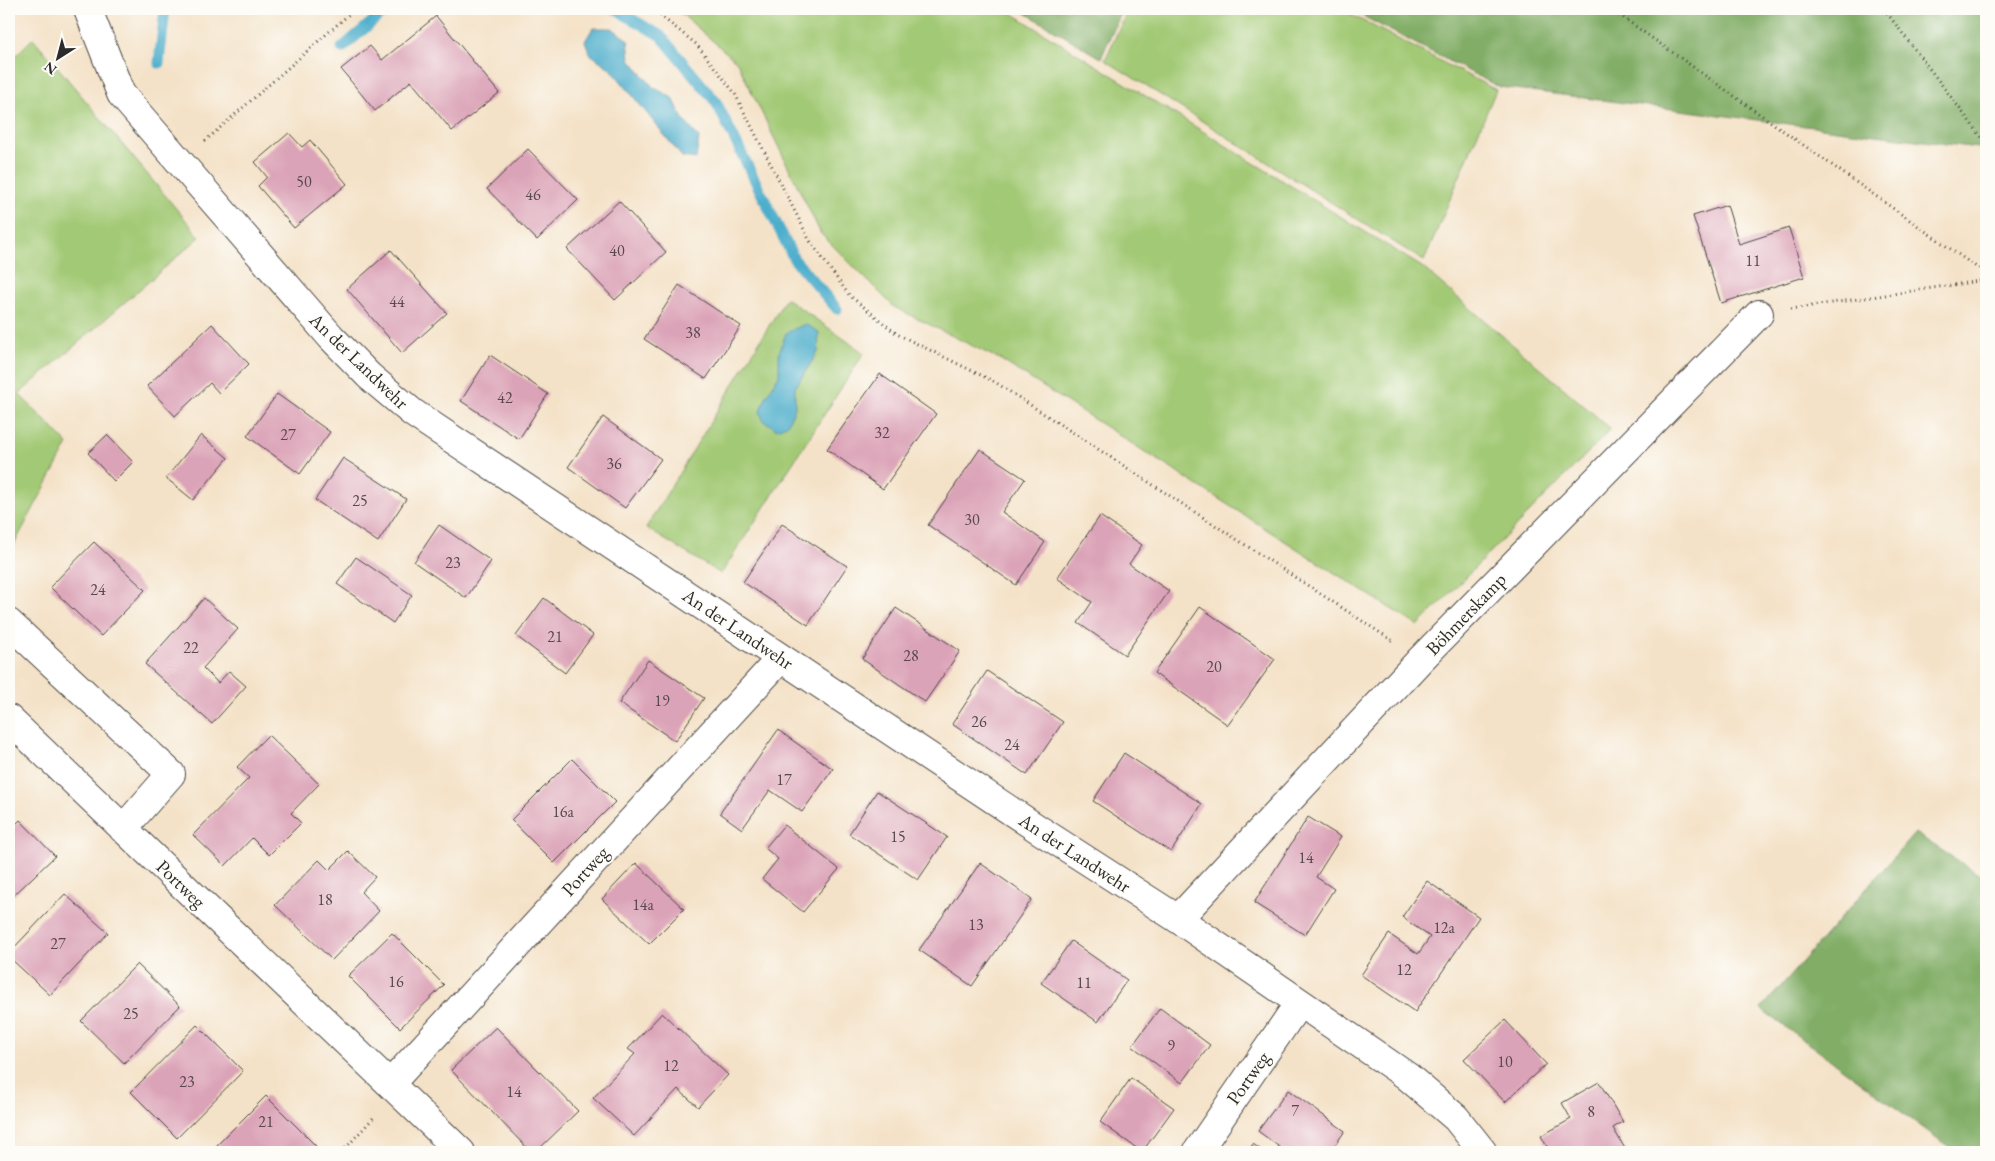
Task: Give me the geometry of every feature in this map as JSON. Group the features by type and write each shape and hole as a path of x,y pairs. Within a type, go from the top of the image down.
{"street":[{"name":"An der Landwehr","path":"88,10 121,94 331,336 369,376 413,413 1038,829 1178,919 1407,1076 1456,1118 1483,1152"},
{"name":"Böhmerskamp","path":"1178,919 1421,659 1759,314"},
{"path":"9,623 171,774 123,829"},
{"name":"Portweg","path":"394,1088 780,658"},
{"name":"Portweg","path":"9,719 461,1152"},
{"name":"Portweg","path":"1197,1152 1299,1003"}],"path":[{"path":"180,163 355,9"},
{"path":"652,9 696,44 734,92 810,241 849,295 897,334 995,382 1421,659"},
{"path":"1611,9 1986,274"},
{"path":"1884,9 1986,142"},
{"path":"1759,314 1986,280"},
{"path":"342,1152 394,1088"}],"green space":[{"path":"676,9 1005,9 1422,267 1611,429 1418,626 1001,360 894,307 821,234 737,62"},
{"path":"1019,9 1123,9 1101,58"},
{"path":"1128,9 1340,9 1496,90 1424,261 1105,60"},
{"path":"1349,9 1986,9 1986,149 1499,87"},
{"path":"33,38 200,237 19,394 68,444 9,554 9,62"},
{"path":"786,298 864,353 721,574 646,528"},
{"path":"1915,833 1986,879 1986,1152 1956,1152 1761,1009"}],"water":[{"path":"593,28 612,28 628,40 630,59 653,87 673,98 683,119 699,138 696,159 682,157 611,69 590,54 585,41"},
{"path":"805,324 819,332 818,352 795,388 795,408 787,425 776,429 763,420 760,411 779,375 779,352 786,333"}],"building":[{"path":"436,16 499,93 452,131 411,81 375,111 341,69 370,46 382,60"},
{"path":"289,133 302,147 310,140 347,184 294,228 258,186 267,177 255,162"},
{"path":"528,149 578,200 537,240 487,189"},
{"path":"619,201 666,252 615,300 567,249"},
{"path":"1727,205 1739,244 1789,228 1804,277 1721,303 1693,216"},
{"path":"391,250 447,313 402,353 347,289"},
{"path":"679,285 741,326 706,379 644,339"},
{"path":"212,324 249,364 219,393 210,383 175,416 147,386"},
{"path":"490,355 548,394 519,439 461,401"},
{"path":"880,374 936,414 883,489 827,449"},
{"path":"277,394 330,432 300,474 247,436"},
{"path":"603,417 661,459 625,508 568,467"},
{"path":"107,435 133,462 114,481 88,453"},
{"path":"201,435 228,458 193,500 166,478"},
{"path":"980,449 1025,479 1002,512 1045,542 1016,585 928,525"},
{"path":"343,458 406,499 378,542 315,500"},
{"path":"1100,516 1142,545 1129,564 1169,591 1125,655 1078,623 1092,602 1057,578"},
{"path":"782,524 847,566 808,625 743,582"},
{"path":"439,525 491,561 466,598 414,562"},
{"path":"94,542 145,590 101,636 50,587"},
{"path":"356,557 412,595 393,623 337,584"},
{"path":"204,598 238,629 203,668 218,683 229,671 246,686 212,724 145,664"},
{"path":"544,598 593,635 565,673 516,636"},
{"path":"1200,607 1275,659 1228,725 1154,673"},
{"path":"896,608 960,651 925,702 862,659"},
{"path":"648,660 704,698 675,741 619,703"},
{"path":"987,671 1063,722 1027,775 952,724"},
{"path":"778,730 833,769 802,812 770,790 742,829 720,813"},
{"path":"268,735 319,784 291,813 301,823 269,855 252,838 225,866 193,835 249,778 237,767"},
{"path":"1124,753 1202,804 1171,852 1093,801"},
{"path":"572,759 615,802 554,863 511,820"},
{"path":"877,791 947,837 918,880 849,834"},
{"path":"1308,817 1341,837 1316,877 1334,889 1305,935 1254,903"},
{"path":"20,820 55,856 10,899 9,831"},
{"path":"784,825 839,869 803,912 762,879 778,859 765,848"},
{"path":"348,851 375,877 361,892 379,911 332,960 275,905 319,860 329,870"},
{"path":"636,863 684,909 649,944 602,899"},
{"path":"980,863 1032,899 972,986 919,950"},
{"path":"1427,881 1479,917 1415,1012 1361,975 1389,934 1418,954 1423,947 1430,937 1402,917"},
{"path":"65,894 108,933 50,995 9,957 9,953"},
{"path":"392,933 444,985 400,1028 348,976"},
{"path":"1071,941 1127,980 1098,1022 1041,983"},
{"path":"137,964 180,1006 124,1063 81,1021"},
{"path":"1160,1008 1210,1045 1182,1083 1132,1046"},
{"path":"662,1013 728,1075 698,1107 678,1089 634,1136 593,1098 635,1054 628,1049"},
{"path":"1505,1020 1546,1064 1505,1102 1464,1059"},
{"path":"197,1025 243,1071 177,1138 131,1092"},
{"path":"496,1027 578,1111 536,1152 531,1152 451,1070"},
{"path":"1131,1078 1174,1108 1142,1152 1100,1122"},
{"path":"1599,1082 1623,1122 1613,1128 1627,1152 1550,1152 1541,1136 1571,1119 1562,1103"},
{"path":"1288,1090 1345,1131 1330,1152 1286,1152 1258,1131"},
{"path":"266,1096 316,1146 309,1152 210,1152"},
{"path":"1253,1144 1264,1152 1248,1152"}],"waterway":[{"path":"159,63 165,9"},
{"path":"342,48 387,9"},
{"path":"615,9 661,36 716,102 794,259 837,309"}]}
